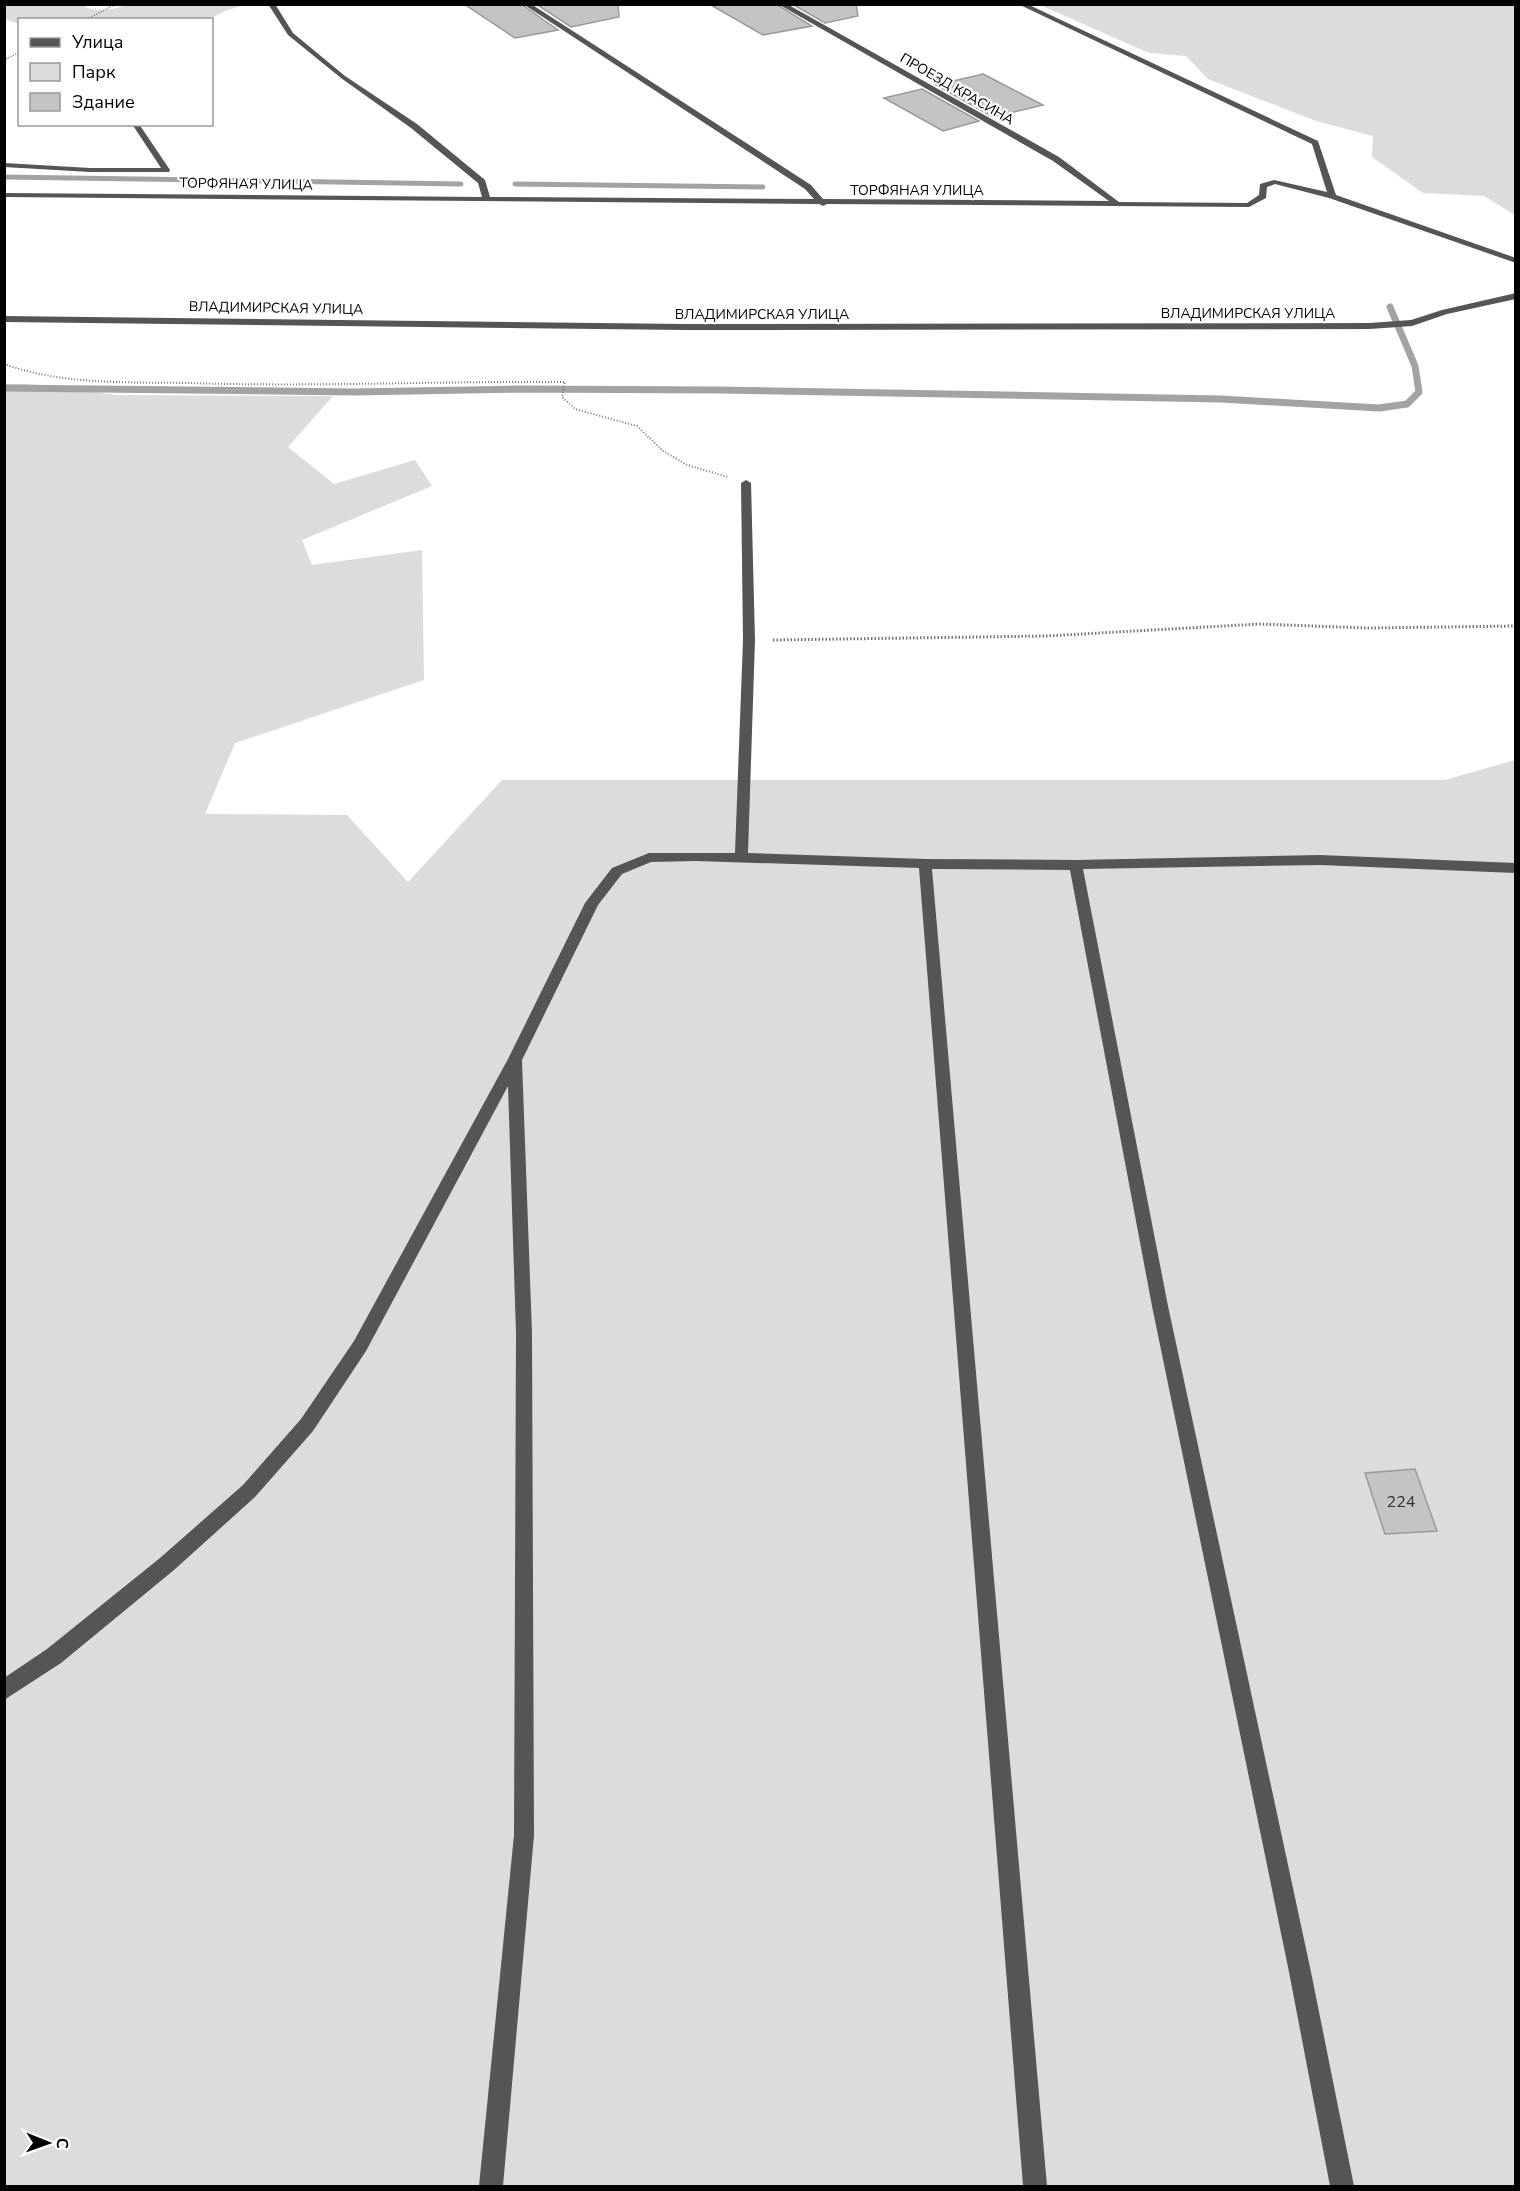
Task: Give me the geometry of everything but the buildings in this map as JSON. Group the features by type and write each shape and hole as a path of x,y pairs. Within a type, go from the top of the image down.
{"street":[{"path":"271,4 290,34 343,77 414,126 482,182 487,200"},
{"path":"526,4 808,187 823,204"},
{"name":"ПРОЕЗД КРАСИНА","path":"781,4 1056,159 1116,203"},
{"path":"1021,4 1315,143 1332,196 1515,261"},
{"path":"4,165 90,170 166,170 136,126"},
{"name":"ТОРФЯНАЯ УЛИЦА","path":"4,195 823,204 1249,205 1263,196 1263,186 1274,182 1332,196"},
{"name":"ВЛАДИМИРСКАЯ УЛИЦА","path":"4,319 685,327 1370,326 1412,323 1515,296"},
{"path":"741,858 749,640 746,483"},
{"path":"4,1690 54,1656 167,1564 249,1491 308,1425 360,1346 515,1060 592,903 617,871 649,858 696,856 926,864 1076,865 1320,860 1515,868"},
{"path":"926,864 1035,2187"},
{"path":"1076,865 1160,1306 1298,1960 1342,2187"},
{"path":"491,2187 524,1835 524,1333 515,1060"}],"path":[{"path":"90,18 116,4"},
{"path":"4,60 18,52"},
{"path":"4,364 23,372 46,376 150,382 306,386 477,381 565,382 562,397 575,409 637,426 663,451 687,465 746,483"},
{"path":"749,640 1046,636 1259,624 1367,628 1515,626"}],"green space":[{"path":"131,4 244,5 211,18 18,18 18,24 5,19 5,5 83,5 94,10 113,9"},
{"path":"1040,5 1515,5 1515,215 1484,196 1423,193 1372,157 1373,136 1316,121 1208,79 1186,56 1149,53"},
{"path":"5,384 28,384 117,395 333,396 288,447 334,484 415,460 432,486 302,540 312,565 422,550 424,680 235,743 205,814 347,815 408,882 502,780 1445,780 1515,760 1515,2186 5,2186"}],"waterway":[{"path":"4,177 461,184"},
{"path":"515,184 763,187"},
{"path":"4,388 355,392 517,389 719,390 1221,399 1379,408 1407,404 1419,392 1415,366 1390,307"}]}
